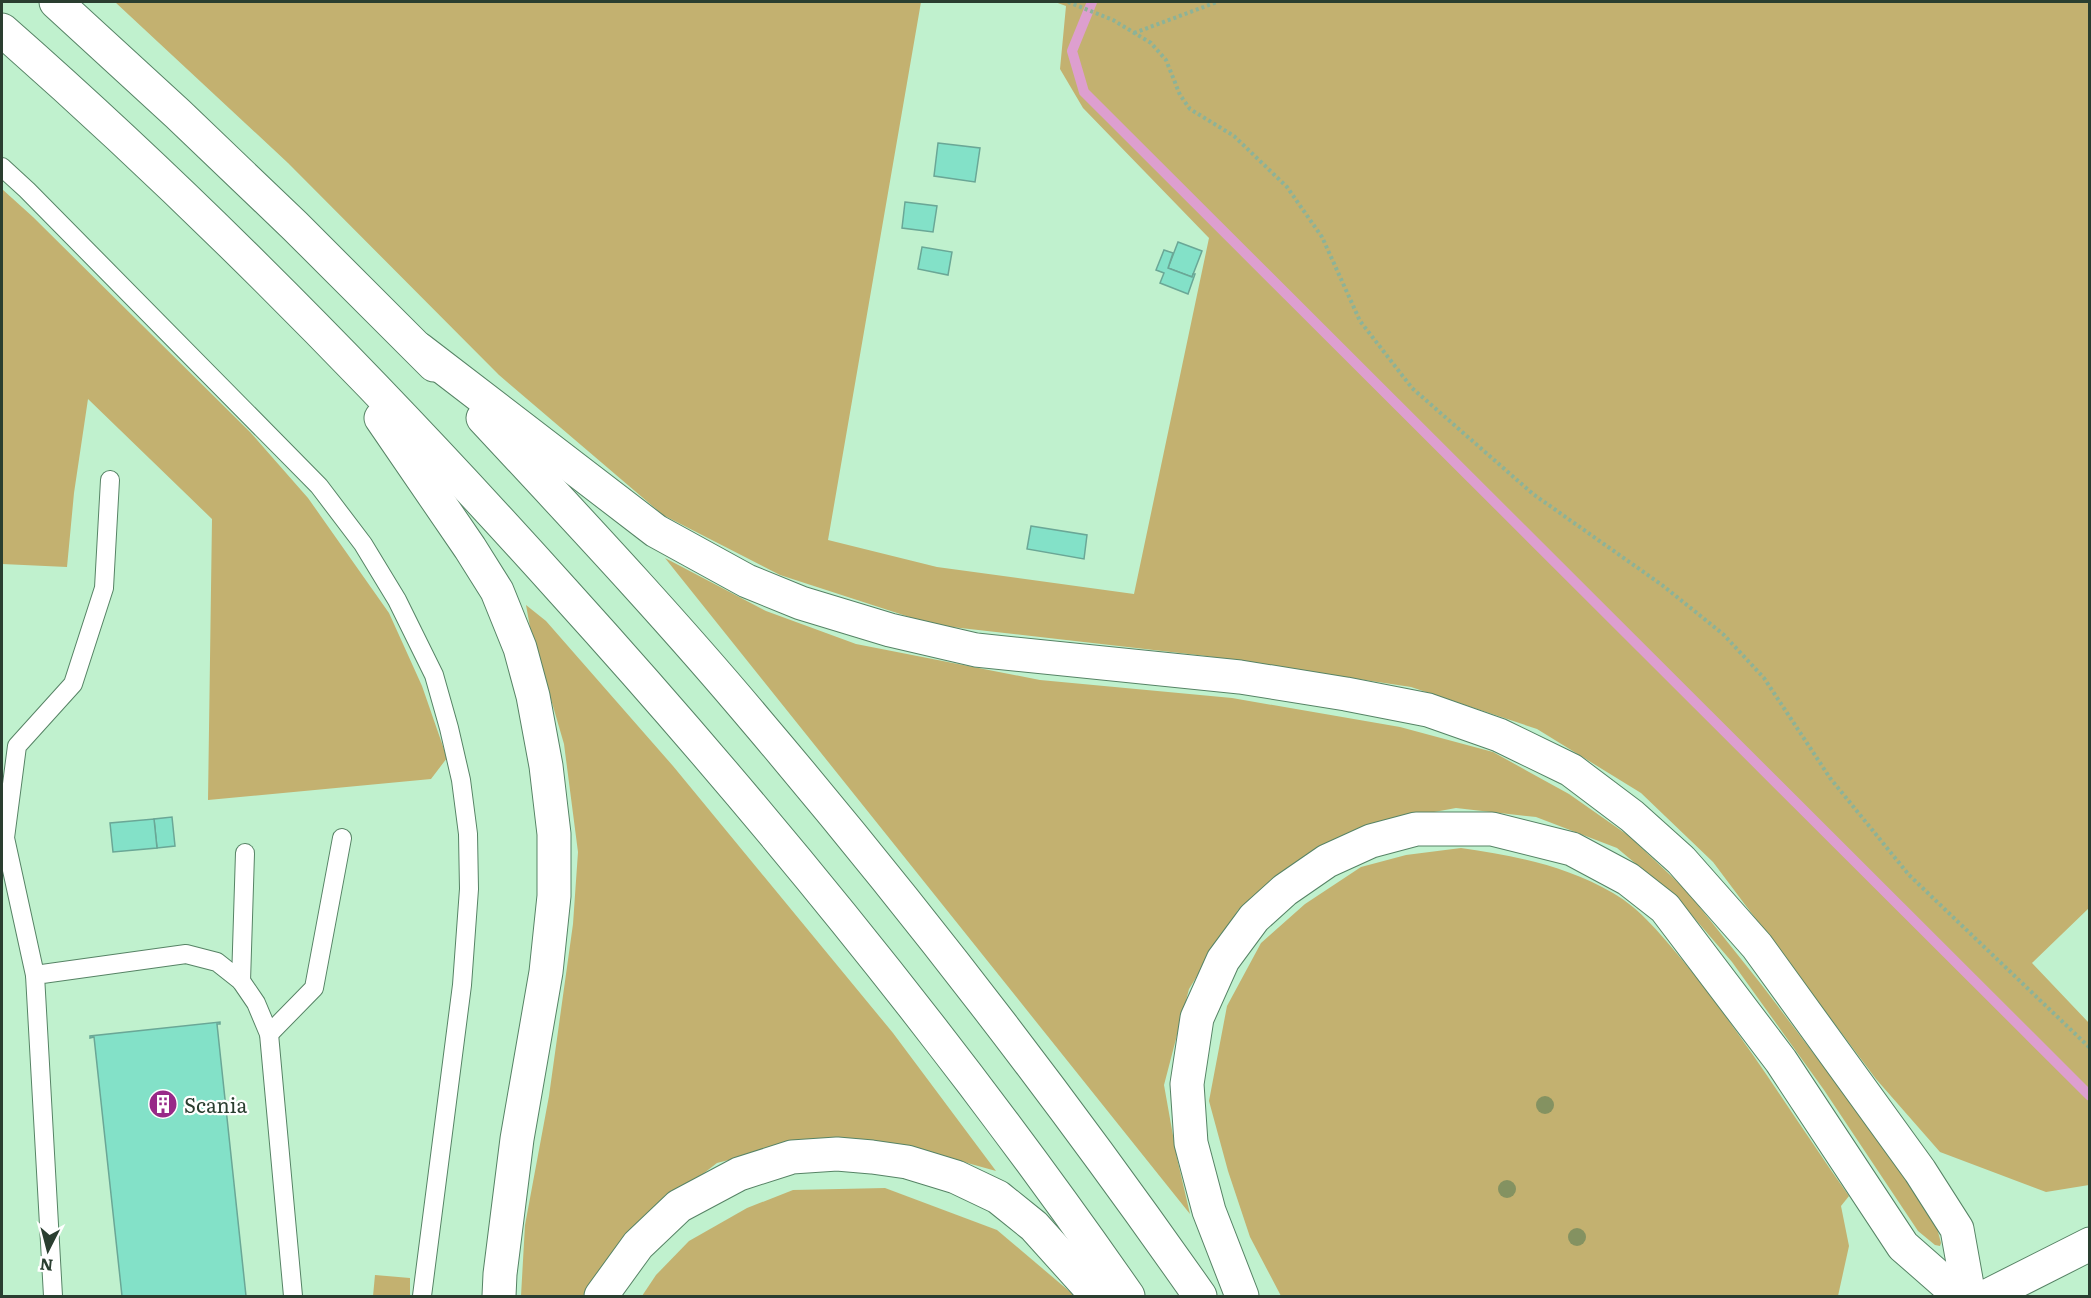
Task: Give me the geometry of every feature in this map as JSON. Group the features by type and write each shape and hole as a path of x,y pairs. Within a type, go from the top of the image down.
{"main road":[{"path":"56,2 178,114 419,349 668,620 758,722 903,899 1011,1036 1200,1296"},
{"path":"2,30 140,156 324,334 482,501 724,774 854,930 1004,1123 1128,1296"},
{"path":"324,334 471,548 497,591 520,648 533,696 546,766 554,834 554,896 546,972 517,1139 499,1296"},
{"path":"419,349 656,531 747,580 801,603 890,630 976,650 1240,677 1428,710 1499,735 1571,770 1632,816 1681,860 1757,946 1920,1171 1957,1229 1969,1296"},
{"path":"1242,1296 1209,1210 1191,1143 1187,1083 1197,1018 1223,960 1254,918 1285,890 1327,861 1371,841 1416,830 1481,829 1492,829 1572,849 1628,879 1665,908 1781,1061 1903,1246 1960,1296"},
{"path":"601,1296 638,1245 679,1206 739,1174 792,1157 837,1154 907,1162 956,1177 998,1197 1034,1226 1097,1296"},
{"path":"1987,1296 2090,1244"}],"lane":[{"path":"2,167 319,486 363,544 397,600 434,675 449,728 460,780 468,834 469,889 462,985 422,1296"},
{"path":"53,1296 35,975 5,838 17,746 73,684 104,588 110,480"},
{"path":"269,1034 315,988 342,838"},
{"path":"241,981 245,853"},
{"path":"35,975 186,954 217,962 241,981 256,1003 269,1034 293,1296"}],"path":[{"path":"1068,2 1113,20 1151,43 1166,60 1180,95 1190,109 1234,136 1287,187 1322,237 1360,321 1412,388 1533,494 1662,585 1723,634 1764,678 1830,778 1909,875 2090,1048"},
{"path":"1133,34 1216,2"}],"shaded area":[{"path":"115,2 921,2 828,540 937,567 1134,594 1209,238 1083,108 1060,69 1066,6 1055,2 2089,2 2089,908 2032,963 2089,1023 2089,1185 2046,1192 1940,1152 1876,1079 1713,862 1641,793 1537,729 1411,687 1206,656 934,625 780,575 663,515 499,375 288,163"},
{"path":"2,189 250,432 308,498 389,613 422,686 447,758 431,779 208,800 212,519 88,399 74,493 67,567 2,564"},
{"path":"665,558 766,611 856,644 1040,680 1232,698 1400,727 1493,752 1569,794 1629,836 1686,890 1761,984 1904,1173 1934,1217 1940,1246 1935,1245 1918,1231 1824,1090 1732,962 1678,899 1617,848 1536,817 1456,808 1379,822 1296,863 1238,910 1189,989 1164,1085 1190,1214"},
{"path":"526,605 546,621 673,766 893,1033 996,1171 903,1145 809,1139 717,1163 655,1211 583,1296 521,1296 525,1225 549,1096 573,924 578,852 564,744 530,627"},
{"path":"1461,848 1539,863 1595,883 1633,907 1676,953 1727,1019 1849,1196 1841,1206 1849,1246 1838,1296 1281,1296 1250,1237 1228,1171 1209,1101 1227,1006 1261,943 1305,904 1361,867 1406,855"},
{"path":"885,1188 997,1230 1075,1296 642,1296 656,1275 689,1241 747,1208 793,1190"},
{"path":"375,1275 410,1278 410,1296 373,1296"}],"building":[{"path":"938,143 980,148 975,182 934,176"},
{"path":"905,202 937,206 933,232 902,228"},
{"path":"1178,242 1202,251 1192,277 1168,268"},
{"path":"922,247 952,252 948,275 918,269"},
{"path":"1164,250 1173,253 1168,268 1192,277 1195,274 1188,294 1160,283 1164,273 1156,270"},
{"path":"1031,526 1087,535 1084,559 1027,549"},
{"path":"172,817 175,846 157,848 154,819"},
{"path":"154,819 157,848 113,852 110,823"},
{"name":"Scania","path":"220,1022 217,1024 246,1296 122,1296 94,1037 90,1038 90,1036"}],"waterway":[{"path":"1092,2 1072,51 1084,92 2090,1096"}],"place":[{"name":"Scania","path":"163,1104"}]}
